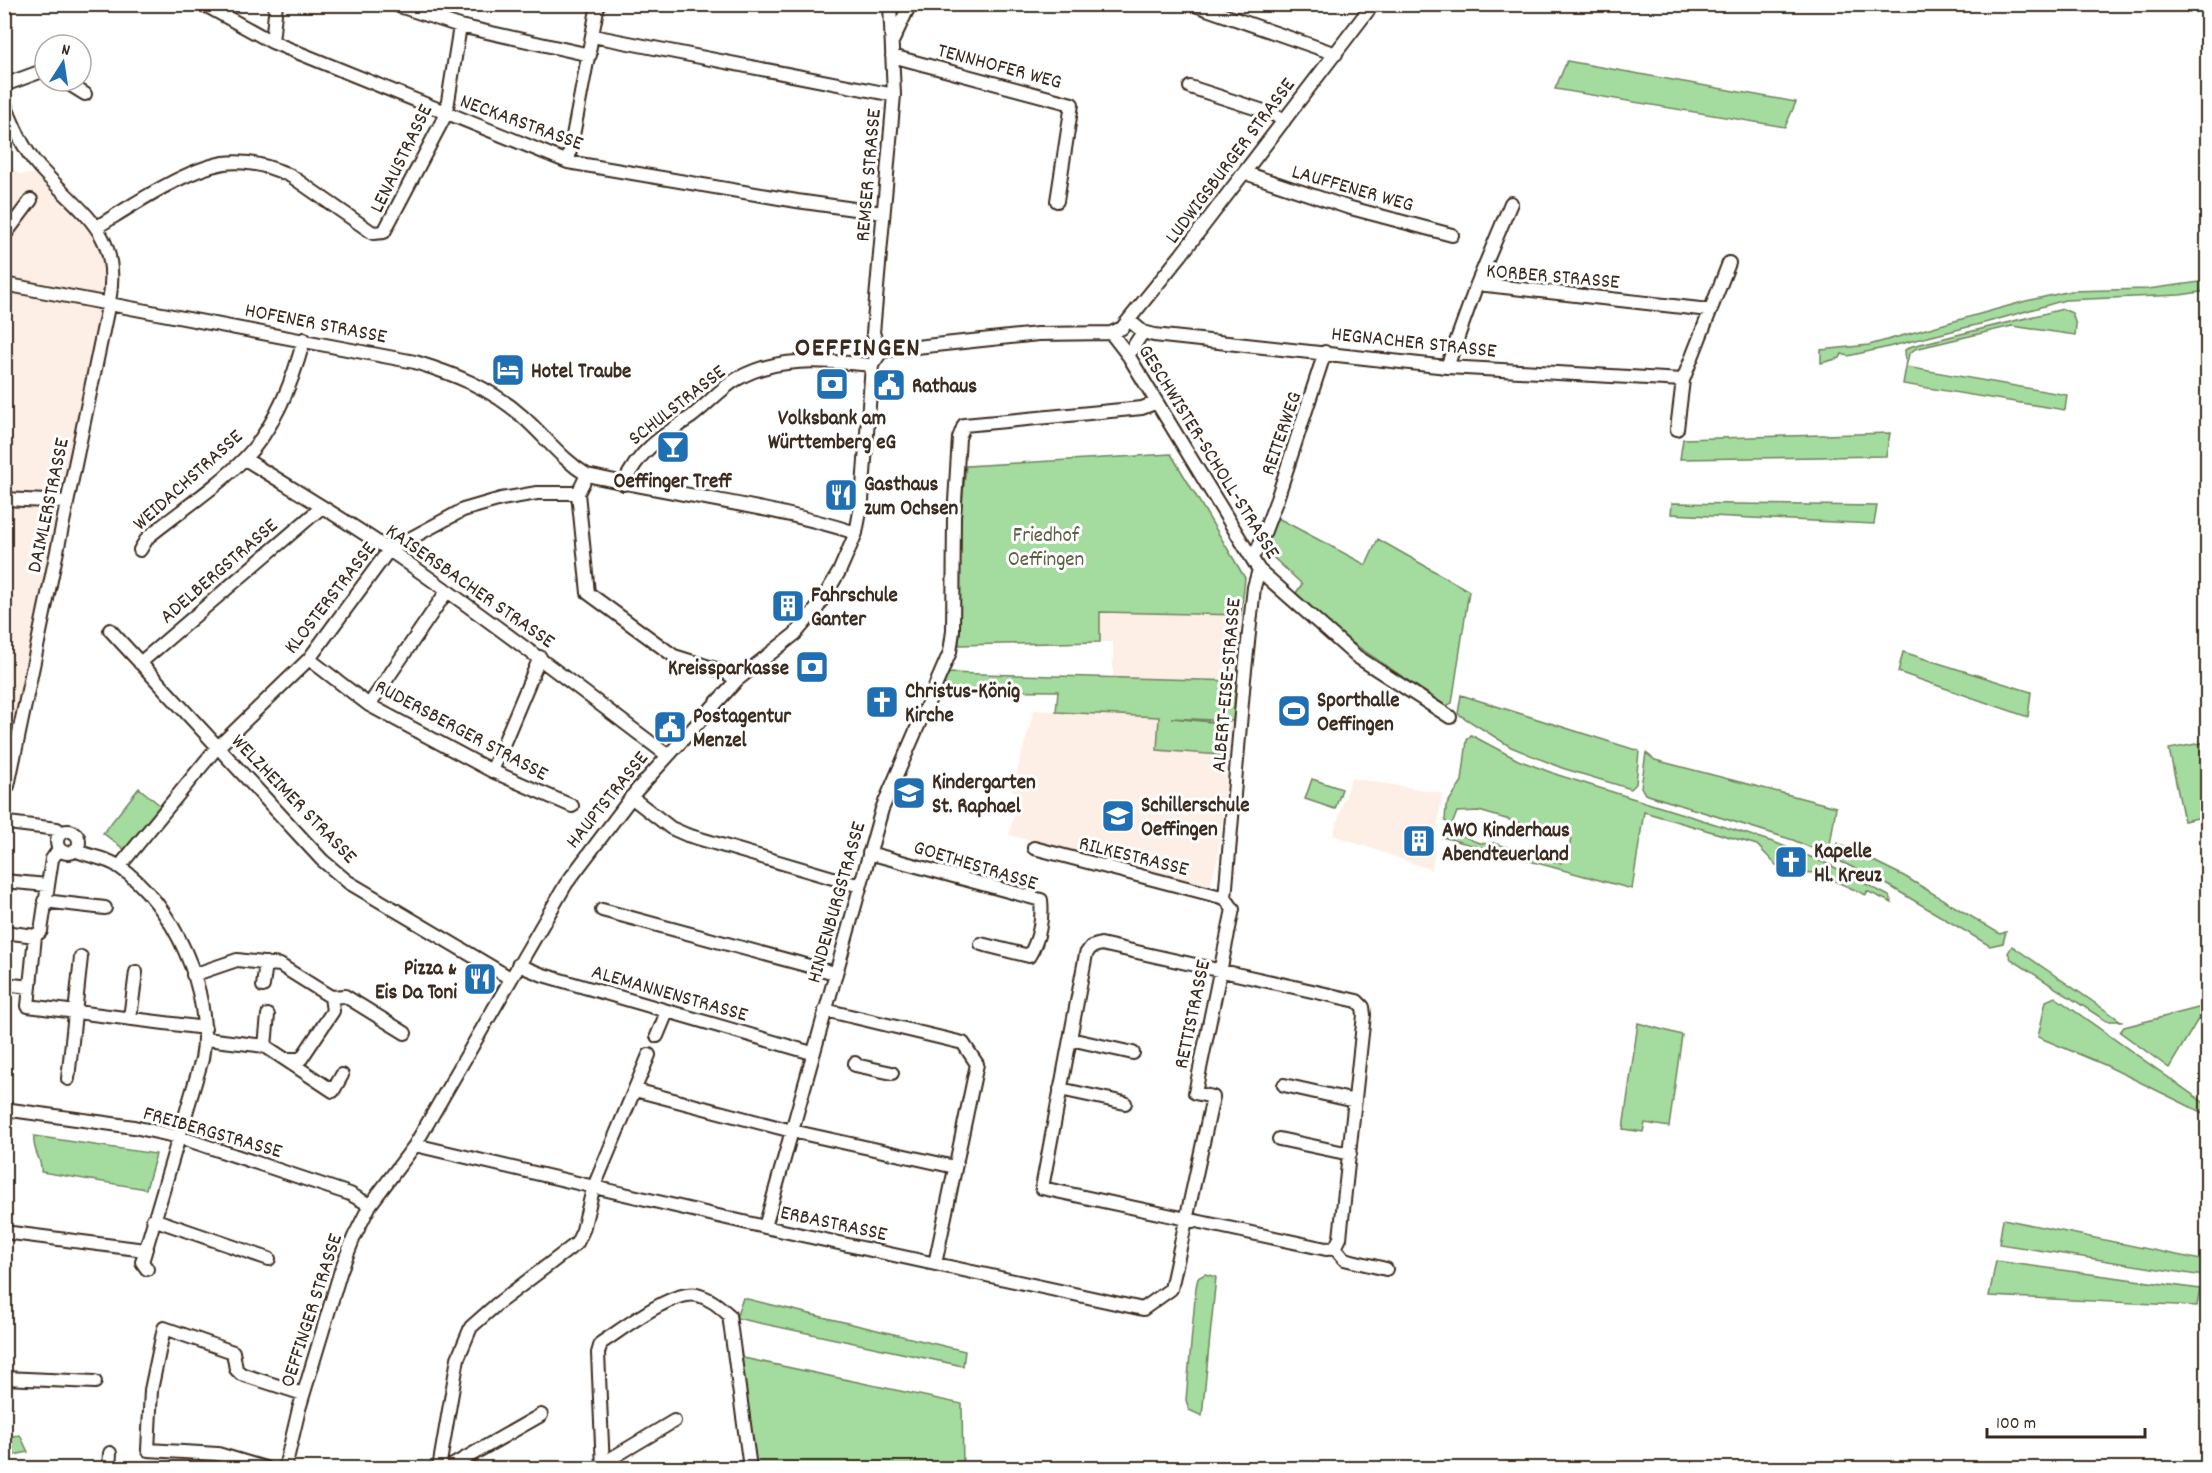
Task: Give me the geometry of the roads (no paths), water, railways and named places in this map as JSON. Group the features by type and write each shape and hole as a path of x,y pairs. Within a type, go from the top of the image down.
{"street":[{"name":"NECKARSTRASSE","path":"203,4 272,42 568,162 797,201 884,213"},
{"path":"272,42 276,4"},
{"path":"393,4 460,26 590,55"},
{"path":"568,162 598,4"},
{"path":"890,4 892,50"},
{"name":"REMSER STRASSE","path":"881,352 873,333 894,95 892,50 910,4"},
{"path":"1192,4 1336,54"},
{"name":"LUDWIGSBURGER STRASSE","path":"1111,333 1130,321 1373,4"},
{"name":"LENAUSTRASSE","path":"97,227 176,181 223,164 247,164 269,167 291,176 373,233 381,233 387,228 446,114 460,26"},
{"path":"593,36 894,95"},
{"name":"TENNHOFER WEG","path":"892,50 1072,104 1057,201"},
{"path":"4,85 33,74"},
{"path":"1190,87 1273,114 1284,121"},
{"name":"DAIMLERSTRASSE","path":"4,102 22,142 38,165 97,227 109,250 113,266 109,302 8,786"},
{"name":"LAUFFENER WEG","path":"1245,173 1347,207 1452,235"},
{"path":"4,236 31,200"},
{"path":"1477,284 1510,203"},
{"path":"1677,429 1683,380 1729,263"},
{"name":"HOFENER STRASSE","path":"4,284 304,339 415,362 469,381 522,416 569,464 587,475"},
{"name":"KORBER STRASSE","path":"1447,366 1477,284 1709,310"},
{"path":"1128,355 1143,332 1130,321"},
{"name":"HEGNACHER STRASSE","path":"1143,332 1447,366 1683,380"},
{"path":"872,365 881,352 1038,334 1111,333"},
{"name":"GESCHWISTER-SCHOLL-STRASSE","path":"1111,333 1128,355 1258,570 1356,656 1450,717"},
{"name":"WEIDACHSTRASSE","path":"140,550 148,537 245,459 266,432 282,403 304,339"},
{"name":"REITERWEG","path":"1251,557 1258,549 1277,500 1325,352"},
{"name":"SCHULSTRASSE","path":"624,483 630,469 646,449 694,414 720,391 752,372 789,362 872,365"},
{"name":"HAUPTSTRASSE","path":"416,1145 510,978 583,858 631,797 737,680 795,634 818,608 839,572 856,533 862,501 872,365"},
{"name":"HINDENBURGSTRASSE","path":"765,1227 882,809 950,652 954,593 954,516 959,438 964,425 1142,408 1155,402"},
{"name":"KAISERSBACHER STRASSE","path":"245,459 389,550 540,657 668,755"},
{"path":"737,680 725,672 674,656 588,593 578,493 587,475 776,512 856,533"},
{"name":"KLOSTERSTRASSE","path":"119,867 216,748 309,658 389,550 463,510 501,499 537,493 578,493"},
{"path":"4,499 66,502"},
{"name":"ADELBERGSTRASSE","path":"140,663 322,507"},
{"name":"ALBERT-EISE-STRASSE","path":"1225,898 1254,588 1258,570"},
{"path":"369,705 447,591"},
{"name":"WELZHEIMER STRASSE","path":"110,630 216,748 322,860 348,882 510,978"},
{"path":"492,771 540,657"},
{"name":"RUDERSBERGER STRASSE","path":"309,658 369,705 492,771 572,806"},
{"path":"631,797 671,828 687,835 860,886"},
{"path":"8,823 57,829 62,833"},
{"path":"75,850 78,845 76,835 67,831 62,833 58,838 59,849 52,858 41,931 35,936 28,1006 129,1018 265,1046 333,1091 342,1075"},
{"name":"RILKESTRASSE","path":"1034,848 1225,898"},
{"path":"59,849 64,852 75,850 106,859 148,890 169,920 200,996 205,1033 179,1137 142,1262 147,1269"},
{"name":"GOETHESTRASSE","path":"869,853 1041,900 1042,912 1036,946 1029,956 981,944"},
{"path":"4,881 47,885"},
{"name":"RETTISTRASSE","path":"1187,1219 1213,1097 1195,1093 1233,909 1225,898"},
{"path":"44,901 105,908"},
{"path":"602,910 835,973"},
{"path":"4,932 35,936"},
{"path":"1101,944 1357,1001 1363,1007 1350,1154 1340,1238 1335,1248 1326,1249 1042,1188 1086,954 1091,947 1101,944"},
{"path":"68,1079 77,1013 81,957"},
{"path":"193,975 237,960 280,965 331,997 345,996 405,1033"},
{"path":"263,986 266,963"},
{"name":"ALEMANNENSTRASSE","path":"518,965 543,975 812,1053"},
{"path":"129,1018 136,972"},
{"path":"4,984 30,987"},
{"path":"284,1059 302,1059 333,1011 331,997"},
{"path":"825,1010 963,1043 977,1064 935,1264"},
{"path":"657,1036 667,1012"},
{"path":"265,1046 268,1015"},
{"path":"1070,1039 1133,1053"},
{"path":"440,1468 464,1341 482,1316 577,1243 583,1230 593,1189 649,1055"},
{"path":"855,1063 855,1065 892,1073"},
{"path":"1284,1085 1356,1101"},
{"path":"1060,1089 1125,1103"},
{"path":"635,1090 792,1131 956,1167"},
{"name":"FREIBERGSTRASSE","path":"4,1108 134,1127 179,1137 350,1194 370,1205"},
{"path":"1279,1139 1350,1154"},
{"name":"ERBASTRASSE","path":"416,1145 593,1189 1143,1309 1171,1288 1187,1219"},
{"name":"OEFFINGER STRASSE","path":"285,1468 303,1394 341,1270 370,1205 416,1145"},
{"path":"153,1219 269,1259"},
{"path":"4,1232 145,1250"},
{"path":"1335,1248 1344,1259 1386,1269"},
{"path":"674,1421 603,1466 598,1353 601,1343 679,1295 696,1294 714,1301 729,1315 750,1468"},
{"path":"265,1468 218,1454 148,1450 151,1390 164,1328 233,1352 236,1369 241,1374 303,1394"},
{"path":"4,1378 95,1382"},
{"path":"448,1468 541,1415"},
{"path":"109,1468 110,1453"}],"place":[{"name":"Hotel Traube","path":"508,370"},
{"name":"Volksbank am Württemberg eG","path":"832,384"},
{"name":"Rathaus","path":"889,385"},
{"name":"Oeffinger Treff","path":"673,447"},
{"name":"Gasthaus zum Ochsen","path":"841,495"},
{"name":"Fahrschule Ganter","path":"788,606"},
{"name":"Kreissparkasse","path":"812,667"},
{"name":"Christus-König Kirche","path":"882,702"},
{"name":"Sporthalle Oeffingen","path":"1294,711"},
{"name":"Postagentur Menzel","path":"670,727"},
{"name":"Kindergarten St. Raphael","path":"909,793"},
{"name":"Schillerschule Oeffingen","path":"1118,816"},
{"name":"AWO Kinderhaus Abendteuerland","path":"1419,841"},
{"name":"Kapelle Hl. Kreuz","path":"1791,862"},
{"name":"Pizza & Eis Da Toni","path":"480,979"}],"district":[{"name":"OEFFINGEN","path":"858,346"}],"park label":[{"name":"Friedhof Oeffingen","path":"1046,546"}]}
